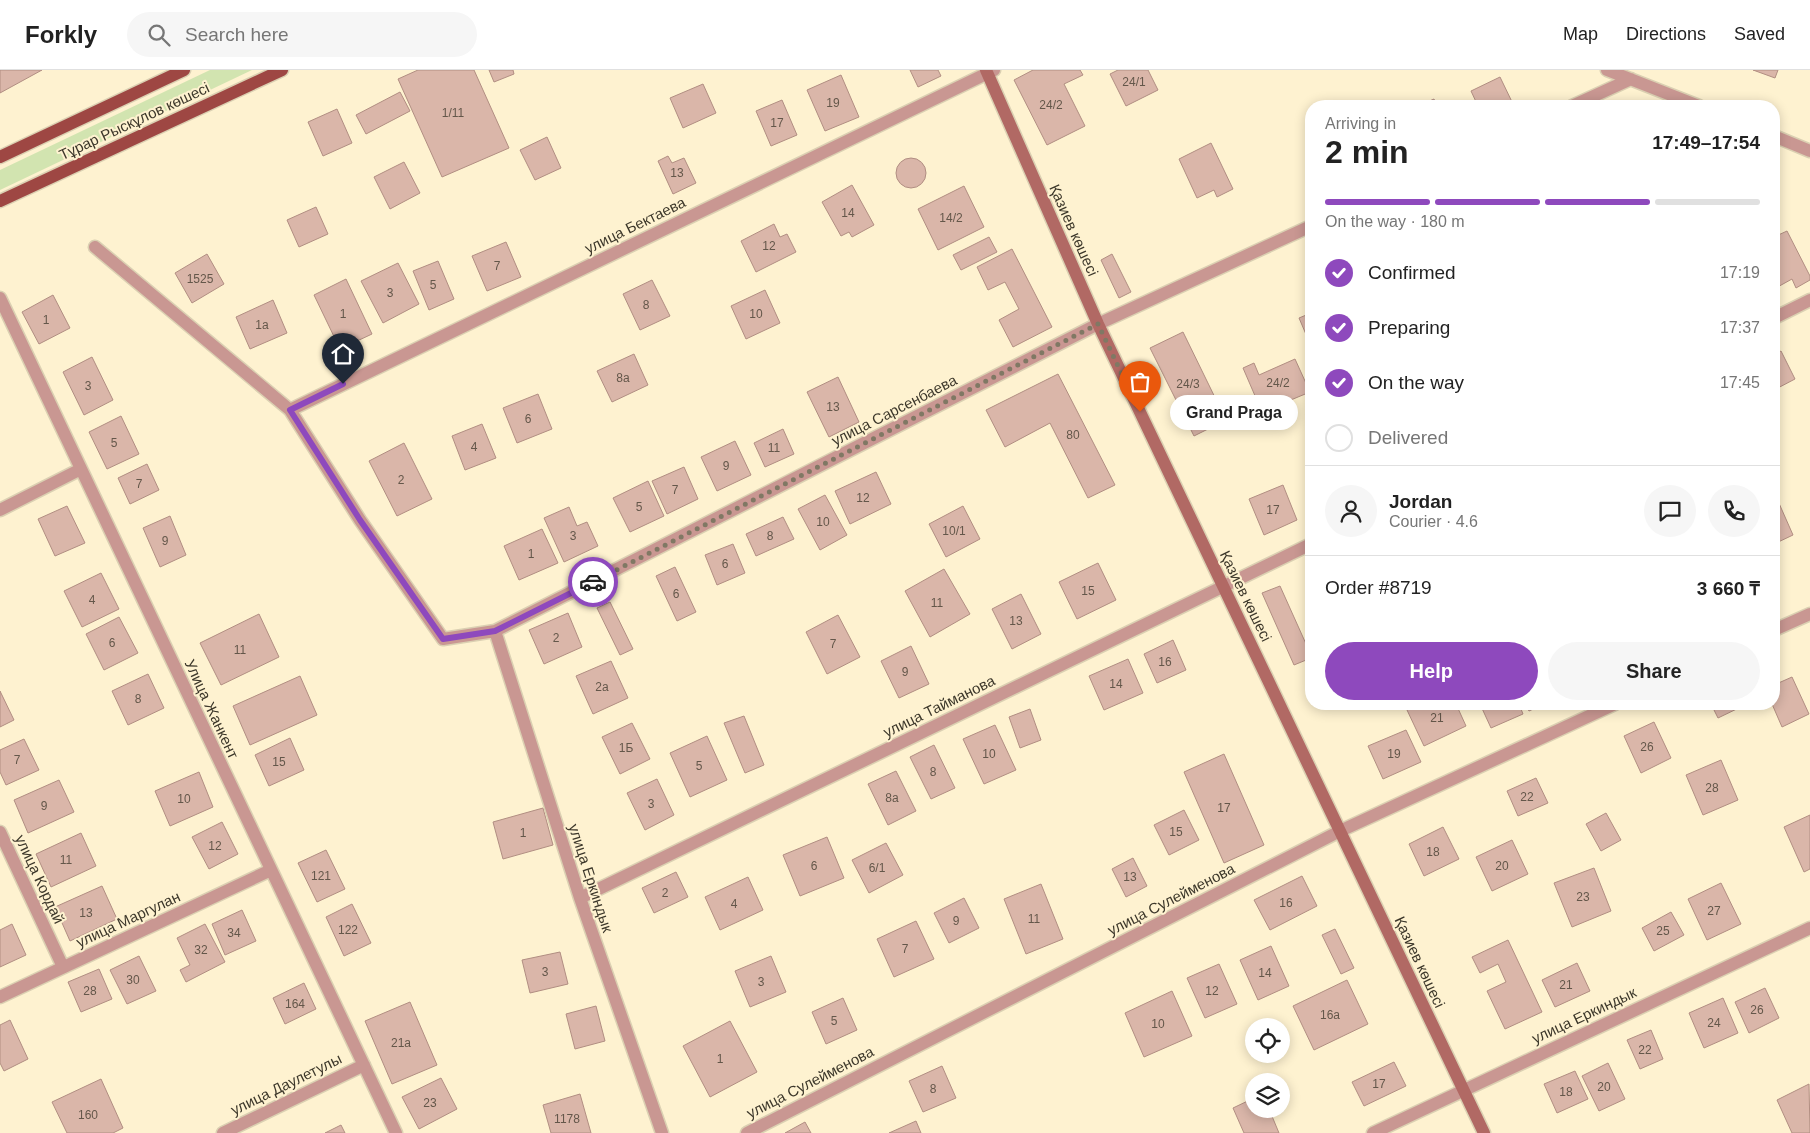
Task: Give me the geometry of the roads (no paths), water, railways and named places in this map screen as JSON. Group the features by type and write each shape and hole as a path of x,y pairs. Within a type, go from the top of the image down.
{"main road":[{"name":"Тұрар Рыскұлов көшесі","path":"0,157 182,70"},
{"name":"Тұрар Рыскұлов көшесі","path":"0,201 282,70"}],"street":[{"path":"1607,70 1684,100"},
{"name":"Қазиев көшесі","path":"989,71 1098,324 1484,1133"},
{"name":"улица Бектаева","path":"290,410 989,71"},
{"path":"1585,100 1631,79"},
{"path":"1780,138 1810,151"},
{"name":"улица Сарсенбаева","path":"290,410 360,520 443,639 495,631 1098,324 1305,229"},
{"path":"95,247 290,410"},
{"name":"Улица Жанкент","path":"0,298 396,1133"},
{"path":"1780,315 1810,300"},
{"path":"0,510 81,469"},
{"name":"улица Тайманова","path":"580,898 1305,547"},
{"path":"1780,627 1810,614"},
{"name":"улица Еркиндык","path":"495,631 580,898 662,1133"},
{"name":"улица Сулейменова","path":"747,1133 1340,831 1602,710"},
{"name":"улица Кордай","path":"0,832 63,967"},
{"name":"улица Маргулан","path":"0,997 271,870"},
{"name":"улица Еркиндык","path":"1373,1133 1810,928"},
{"name":"улица Даулетулы","path":"223,1133 364,1064"}],"place":[{"name":"Grand Praga","path":"1140,412"}]}
